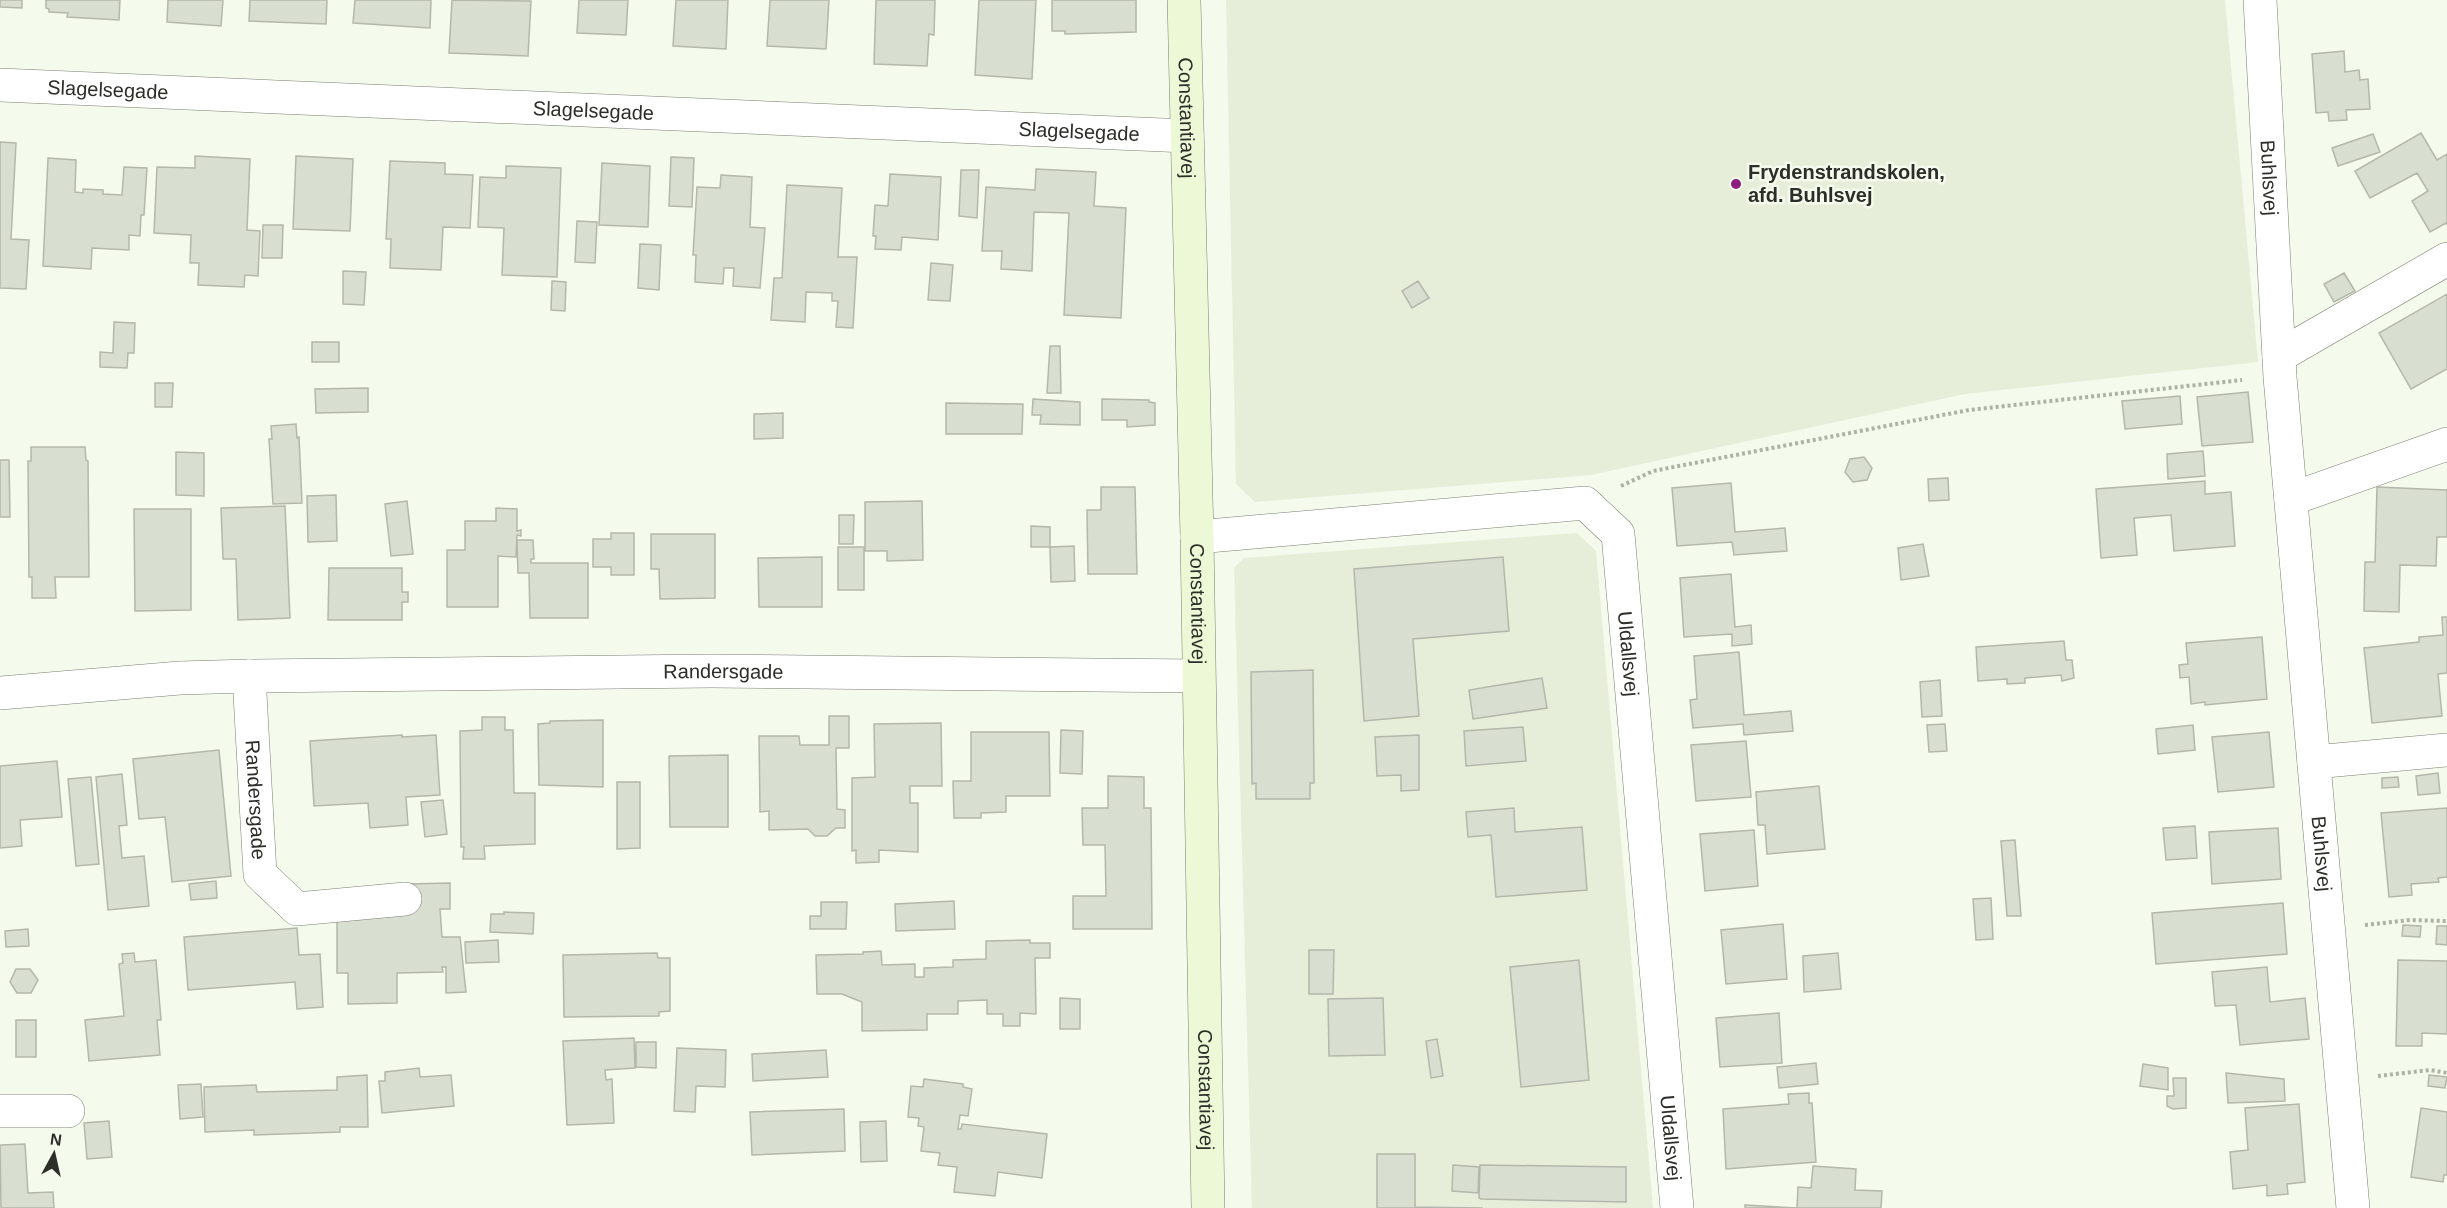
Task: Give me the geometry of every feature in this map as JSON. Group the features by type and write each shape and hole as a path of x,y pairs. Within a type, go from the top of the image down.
{"street":[{"name":"Constantiavej","path":"1184,0 1197,537 1208,1208"},
{"name":"Buhlsvej","path":"2260,0 2279,367 2353,1208"},
{"name":"Slagelsegade","path":"0,85 1187,136"},
{"path":"2279,367 2447,259"},
{"path":"2291,500 2447,444"},
{"path":"1197,537 1585,503"},
{"name":"Uldallsvej","path":"1585,503 1618,534 1677,1208"},
{"name":"Randersgade","path":"0,693 180,678 249,676 710,671 1198,676"},
{"name":"Randersgade","path":"249,676 260,874 297,909 405,899"},
{"path":"2314,762 2447,750"},
{"path":"0,1111 68,1111"}],"path":[{"path":"1585,503 1653,471 1969,410 2233,380 2279,367"},
{"path":"2328,928 2410,920 2447,921"},
{"path":"2342,1080 2430,1070 2447,1073"}],"shaded area":[{"name":"Frydenstrandskolen, afd. Buhlsvej","path":"1226,0 2225,0 2258,362 1965,394 1591,475 1255,502 1236,484"},
{"path":"1577,533 1596,551 1653,1208 1252,1208 1234,568 1244,558"}],"building":[{"path":"0,0 22,0 22,8 0,7"},
{"path":"46,0 120,0 119,20 67,17 68,13 49,12 46,8"},
{"path":"168,0 223,0 221,26 167,22"},
{"path":"250,0 327,0 326,24 249,21"},
{"path":"355,0 431,0 430,28 353,23"},
{"path":"452,0 531,1 528,56 449,53"},
{"path":"579,0 628,0 626,35 577,33"},
{"path":"676,0 728,0 726,49 673,46"},
{"path":"770,0 829,0 826,49 767,46"},
{"path":"876,0 935,0 934,35 929,34 927,66 874,64"},
{"path":"979,0 1036,0 1032,79 975,75"},
{"path":"1052,0 1136,0 1136,32 1065,34 1065,31 1052,31"},
{"path":"2344,51 2345,72 2359,70 2360,80 2368,79 2370,109 2346,110 2347,120 2329,121 2328,112 2316,113 2312,54"},
{"path":"2421,133 2437,160 2447,154 2447,225 2446,223 2430,232 2412,201 2428,191 2417,173 2370,198 2355,171"},
{"path":"2373,134 2380,152 2338,166 2332,148"},
{"path":"0,142 16,143 11,239 29,240 26,289 0,288"},
{"path":"195,156 250,159 247,230 260,231 258,276 245,275 244,287 198,285 199,263 190,263 191,235 154,233 157,167 195,168"},
{"path":"296,156 353,159 350,231 293,229"},
{"path":"671,157 694,158 692,207 669,206"},
{"path":"48,158 76,160 75,192 83,193 83,189 103,190 103,194 122,195 124,167 147,168 144,215 141,215 140,236 129,235 129,250 92,248 91,269 43,266"},
{"path":"390,161 445,163 445,174 473,175 470,228 443,227 441,270 390,268 391,239 386,239"},
{"path":"602,163 650,166 648,227 599,225"},
{"path":"506,166 561,168 557,277 502,275 504,228 478,227 480,177 506,178"},
{"path":"1036,169 1096,172 1094,206 1126,208 1121,318 1064,315 1069,213 1034,212 1032,271 1001,269 1002,251 982,251 986,187 1035,190"},
{"path":"961,170 979,170 977,218 959,216"},
{"path":"890,174 941,177 938,240 902,237 901,250 875,249 876,236 873,236 875,205 888,206"},
{"path":"721,175 752,177 750,227 765,228 760,288 733,286 734,268 724,268 723,284 695,282 696,255 693,255 697,187 720,188"},
{"path":"787,185 842,188 838,257 857,257 853,328 836,327 838,301 832,301 832,293 806,292 805,322 771,320 774,278 782,278"},
{"path":"577,221 597,222 595,263 575,262"},
{"path":"263,225 283,225 282,258 262,258"},
{"path":"640,244 661,245 659,290 638,288"},
{"path":"931,263 953,265 950,301 928,300"},
{"path":"343,271 366,272 364,305 343,304"},
{"path":"2344,273 2355,291 2334,302 2324,284"},
{"path":"552,281 566,282 565,311 551,310"},
{"path":"1418,281 1429,298 1412,308 1402,291"},
{"path":"2447,294 2447,369 2411,389 2379,333"},
{"path":"114,322 135,323 134,353 128,353 127,368 100,367 100,352 113,353"},
{"path":"312,342 339,342 339,362 312,362"},
{"path":"1050,346 1060,346 1061,393 1047,393"},
{"path":"155,383 173,383 172,407 155,407"},
{"path":"368,388 368,412 316,413 315,389"},
{"path":"2248,392 2253,442 2202,446 2197,397"},
{"path":"2180,396 2182,424 2125,429 2122,401"},
{"path":"1033,399 1080,402 1080,425 1040,424 1041,415 1032,415"},
{"path":"1102,399 1149,400 1155,403 1155,425 1127,427 1127,420 1102,420"},
{"path":"946,403 1023,404 1022,434 946,434"},
{"path":"783,413 783,438 754,439 754,414"},
{"path":"296,424 297,438 299,437 302,503 273,504 269,439 272,439 271,426"},
{"path":"31,447 85,447 88,461 89,577 55,577 56,598 32,598 32,577 29,577 28,461 31,461"},
{"path":"2203,451 2205,476 2168,479 2167,454"},
{"path":"176,452 204,453 204,496 176,495"},
{"path":"1864,457 1872,468 1867,480 1853,482 1845,472 1850,459"},
{"path":"0,460 9,460 10,517 0,517"},
{"path":"1948,478 1949,500 1929,501 1928,479"},
{"path":"2205,481 2205,494 2231,492 2235,546 2174,551 2171,515 2134,518 2137,555 2101,558 2096,489"},
{"path":"1731,483 1735,532 1785,528 1787,551 1734,555 1732,542 1677,546 1672,488"},
{"path":"1101,487 1135,487 1137,574 1088,574 1087,510 1101,510"},
{"path":"2377,487 2447,490 2447,537 2437,537 2436,566 2400,565 2399,612 2364,611 2365,562 2375,562"},
{"path":"336,495 337,541 308,542 307,496"},
{"path":"407,501 413,554 391,556 385,504"},
{"path":"922,501 923,560 887,561 887,551 865,551 865,502"},
{"path":"285,506 290,618 238,620 236,559 223,559 221,508"},
{"path":"496,508 517,509 517,531 521,530 521,536 517,535 516,557 498,556 498,607 447,607 447,550 465,550 465,521 496,521"},
{"path":"134,509 191,509 191,610 135,611"},
{"path":"839,515 854,515 853,544 839,544"},
{"path":"1031,526 1050,527 1050,547 1031,547"},
{"path":"611,533 634,533 634,575 611,575 611,567 593,567 593,539 611,539"},
{"path":"651,534 715,534 715,598 660,599 659,569 651,569"},
{"path":"517,540 533,540 534,559 531,559 531,563 588,563 588,618 530,618 529,573 518,573"},
{"path":"1923,544 1929,576 1901,580 1898,548"},
{"path":"1074,546 1075,581 1051,582 1050,547"},
{"path":"838,547 864,547 864,590 838,590"},
{"path":"822,557 822,607 759,607 758,558"},
{"path":"1503,557 1509,631 1413,639 1419,716 1364,721 1354,569"},
{"path":"329,568 402,568 402,592 408,592 408,602 402,602 402,620 328,620"},
{"path":"1731,574 1735,627 1751,625 1752,644 1732,646 1732,634 1684,637 1680,578"},
{"path":"2442,617 2447,617 2447,673 2438,674 2442,716 2372,723 2364,648 2419,642 2419,637 2443,635"},
{"path":"2262,637 2267,699 2205,705 2205,702 2191,704 2189,677 2180,678 2179,665 2188,664 2186,643"},
{"path":"2064,641 2066,660 2072,660 2074,678 2062,681 2061,675 2025,678 2025,683 2007,684 2007,679 1978,681 1976,647"},
{"path":"1739,652 1744,715 1791,711 1793,731 1744,735 1743,724 1693,728 1690,700 1697,699 1694,656"},
{"path":"1313,670 1314,783 1310,783 1310,799 1256,799 1256,783 1252,784 1251,672"},
{"path":"1542,678 1547,708 1473,719 1469,690"},
{"path":"1940,680 1942,716 1922,717 1920,682"},
{"path":"829,716 849,716 849,748 836,748 837,809 845,810 845,828 836,828 827,836 815,836 808,829 769,830 769,811 760,812 759,736 799,736 800,745 829,745"},
{"path":"482,717 505,717 505,730 513,730 514,793 535,793 535,844 484,846 485,859 463,859 460,731 482,730"},
{"path":"603,720 603,787 539,785 538,724 550,723 550,721"},
{"path":"941,723 942,786 910,786 910,803 918,803 918,852 879,850 879,862 856,863 856,850 852,851 852,778 875,777 874,724"},
{"path":"1945,724 1947,751 1929,752 1927,725"},
{"path":"2193,725 2195,750 2158,754 2156,729"},
{"path":"1523,727 1526,761 1466,766 1464,731"},
{"path":"1061,730 1083,731 1082,774 1060,773"},
{"path":"971,732 1049,732 1050,796 1006,796 1006,812 981,813 981,818 954,818 953,781 971,781"},
{"path":"2269,732 2274,787 2218,792 2212,737"},
{"path":"402,735 402,737 436,735 440,795 406,797 408,825 370,828 368,803 314,806 310,741"},
{"path":"1419,735 1419,790 1401,791 1401,775 1377,776 1375,737"},
{"path":"1746,741 1751,797 1696,801 1691,745"},
{"path":"219,750 231,876 172,882 165,817 139,819 133,759"},
{"path":"728,755 728,827 670,827 669,756"},
{"path":"57,761 62,817 20,820 22,846 0,848 0,766"},
{"path":"2438,773 2440,793 2418,795 2416,776"},
{"path":"122,774 127,825 119,826 122,858 144,856 149,906 108,910 96,777"},
{"path":"1108,776 1144,777 1144,808 1151,808 1152,929 1073,929 1073,896 1106,896 1105,845 1083,845 1082,808 1108,808"},
{"path":"91,777 99,864 76,866 68,779"},
{"path":"2398,777 2399,787 2382,788 2382,778"},
{"path":"617,782 640,782 640,848 617,849"},
{"path":"1819,786 1825,849 1767,854 1765,825 1758,825 1756,792"},
{"path":"443,800 447,834 425,837 421,802"},
{"path":"1514,808 1515,832 1582,827 1587,890 1496,897 1491,835 1468,837 1466,812"},
{"path":"2447,808 2447,877 2438,878 2439,882 2411,884 2412,895 2389,897 2381,813"},
{"path":"2195,826 2197,858 2166,860 2163,828"},
{"path":"2278,828 2281,879 2212,884 2209,832"},
{"path":"1754,830 1758,886 1705,891 1700,834"},
{"path":"2015,840 2021,916 2007,916 2001,841"},
{"path":"216,881 217,898 191,900 189,884"},
{"path":"450,883 450,909 440,909 442,937 460,937 466,992 446,993 446,967 442,967 443,972 397,973 397,1003 348,1004 348,973 337,973 337,914 405,884"},
{"path":"1991,898 1993,939 1976,940 1973,899"},
{"path":"954,901 955,929 896,931 895,904"},
{"path":"821,902 847,902 846,929 810,929 810,916 821,916"},
{"path":"2283,903 2287,954 2156,964 2152,913"},
{"path":"504,912 534,913 533,934 490,932 491,914 504,914"},
{"path":"1783,924 1787,979 1726,984 1721,930"},
{"path":"2403,925 2421,926 2420,937 2402,936"},
{"path":"2437,926 2447,926 2447,945 2436,944"},
{"path":"297,928 299,955 320,954 323,1007 297,1009 295,982 188,990 184,937"},
{"path":"28,929 29,946 6,947 5,931"},
{"path":"498,940 499,962 466,963 465,942"},
{"path":"1030,940 1030,943 1050,943 1050,958 1035,958 1036,1014 1020,1013 1020,1026 1003,1026 1003,1014 987,1014 987,1000 958,1001 958,1014 927,1014 927,1030 862,1031 862,1002 842,994 817,994 816,955 863,954 863,952 881,951 882,965 915,964 915,977 924,977 924,968 953,967 953,960 986,959 986,941"},
{"path":"1309,950 1334,950 1333,994 1309,994"},
{"path":"134,953 135,962 156,960 161,1020 157,1020 160,1055 89,1061 85,1020 124,1016 119,964 123,963 122,954"},
{"path":"657,953 658,958 670,958 670,1011 659,1012 659,1016 564,1017 563,955"},
{"path":"1838,953 1841,989 1804,992 1803,956"},
{"path":"1579,960 1589,1080 1521,1087 1510,967"},
{"path":"2398,960 2447,961 2447,1034 2422,1033 2422,1046 2396,1046"},
{"path":"2267,967 2270,1002 2305,998 2309,1039 2240,1045 2236,1005 2215,1006 2212,972"},
{"path":"16,969 30,969 38,980 31,993 17,993 10,982"},
{"path":"1060,998 1080,999 1080,1029 1060,1029"},
{"path":"1383,998 1385,1055 1329,1056 1328,999"},
{"path":"1779,1013 1782,1063 1720,1067 1716,1018"},
{"path":"16,1020 36,1020 36,1057 16,1057"},
{"path":"634,1038 635,1068 605,1070 606,1080 612,1079 614,1123 567,1125 563,1041"},
{"path":"1437,1039 1443,1076 1431,1078 1426,1041"},
{"path":"636,1042 656,1042 656,1068 636,1067"},
{"path":"677,1048 726,1050 725,1087 696,1086 695,1112 674,1111"},
{"path":"826,1050 828,1077 753,1081 752,1054"},
{"path":"1816,1063 1818,1084 1779,1088 1777,1067"},
{"path":"2143,1064 2168,1068 2168,1090 2140,1086"},
{"path":"419,1068 420,1077 451,1075 454,1106 382,1113 379,1081 385,1081 385,1072"},
{"path":"2226,1073 2284,1079 2285,1101 2228,1103"},
{"path":"367,1075 368,1127 340,1127 340,1132 254,1135 254,1130 205,1132 204,1087 256,1085 257,1092 337,1090 337,1077"},
{"path":"2429,1075 2447,1077 2445,1088 2428,1086"},
{"path":"2173,1078 2186,1078 2186,1108 2173,1109 2167,1106 2167,1096 2174,1096"},
{"path":"924,1079 963,1084 963,1087 972,1089 968,1116 960,1115 958,1129 961,1129 962,1124 1047,1134 1042,1178 998,1172 995,1196 954,1192 957,1167 938,1165 940,1153 921,1151 924,1127 918,1126 919,1118 908,1117 911,1086 923,1087"},
{"path":"201,1084 203,1117 180,1119 178,1085"},
{"path":"1809,1093 1809,1103 1812,1103 1816,1162 1726,1169 1723,1109 1789,1104 1788,1094"},
{"path":"2299,1104 2305,1182 2287,1184 2288,1194 2267,1196 2267,1185 2233,1189 2230,1152 2248,1150 2245,1108"},
{"path":"2421,1108 2447,1112 2447,1175 2444,1175 2443,1182 2411,1177"},
{"path":"844,1109 845,1151 752,1155 750,1112"},
{"path":"109,1121 112,1157 87,1159 84,1123"},
{"path":"886,1121 887,1161 861,1162 860,1122"},
{"path":"25,1144 28,1193 53,1192 54,1208 1,1208 0,1145"},
{"path":"1377,1154 1415,1154 1415,1207 1483,1208 1377,1208"},
{"path":"1453,1165 1479,1167 1478,1193 1452,1191"},
{"path":"1480,1165 1626,1167 1626,1202 1481,1199 1479,1198"},
{"path":"1813,1166 1856,1169 1855,1190 1882,1191 1881,1208 1797,1208 1798,1187 1811,1188"},
{"path":"1745,1205 1797,1208 1745,1208"}],"place":[{"name":"Frydenstrandskolen, afd. Buhlsvej","path":"1736,184"}]}
